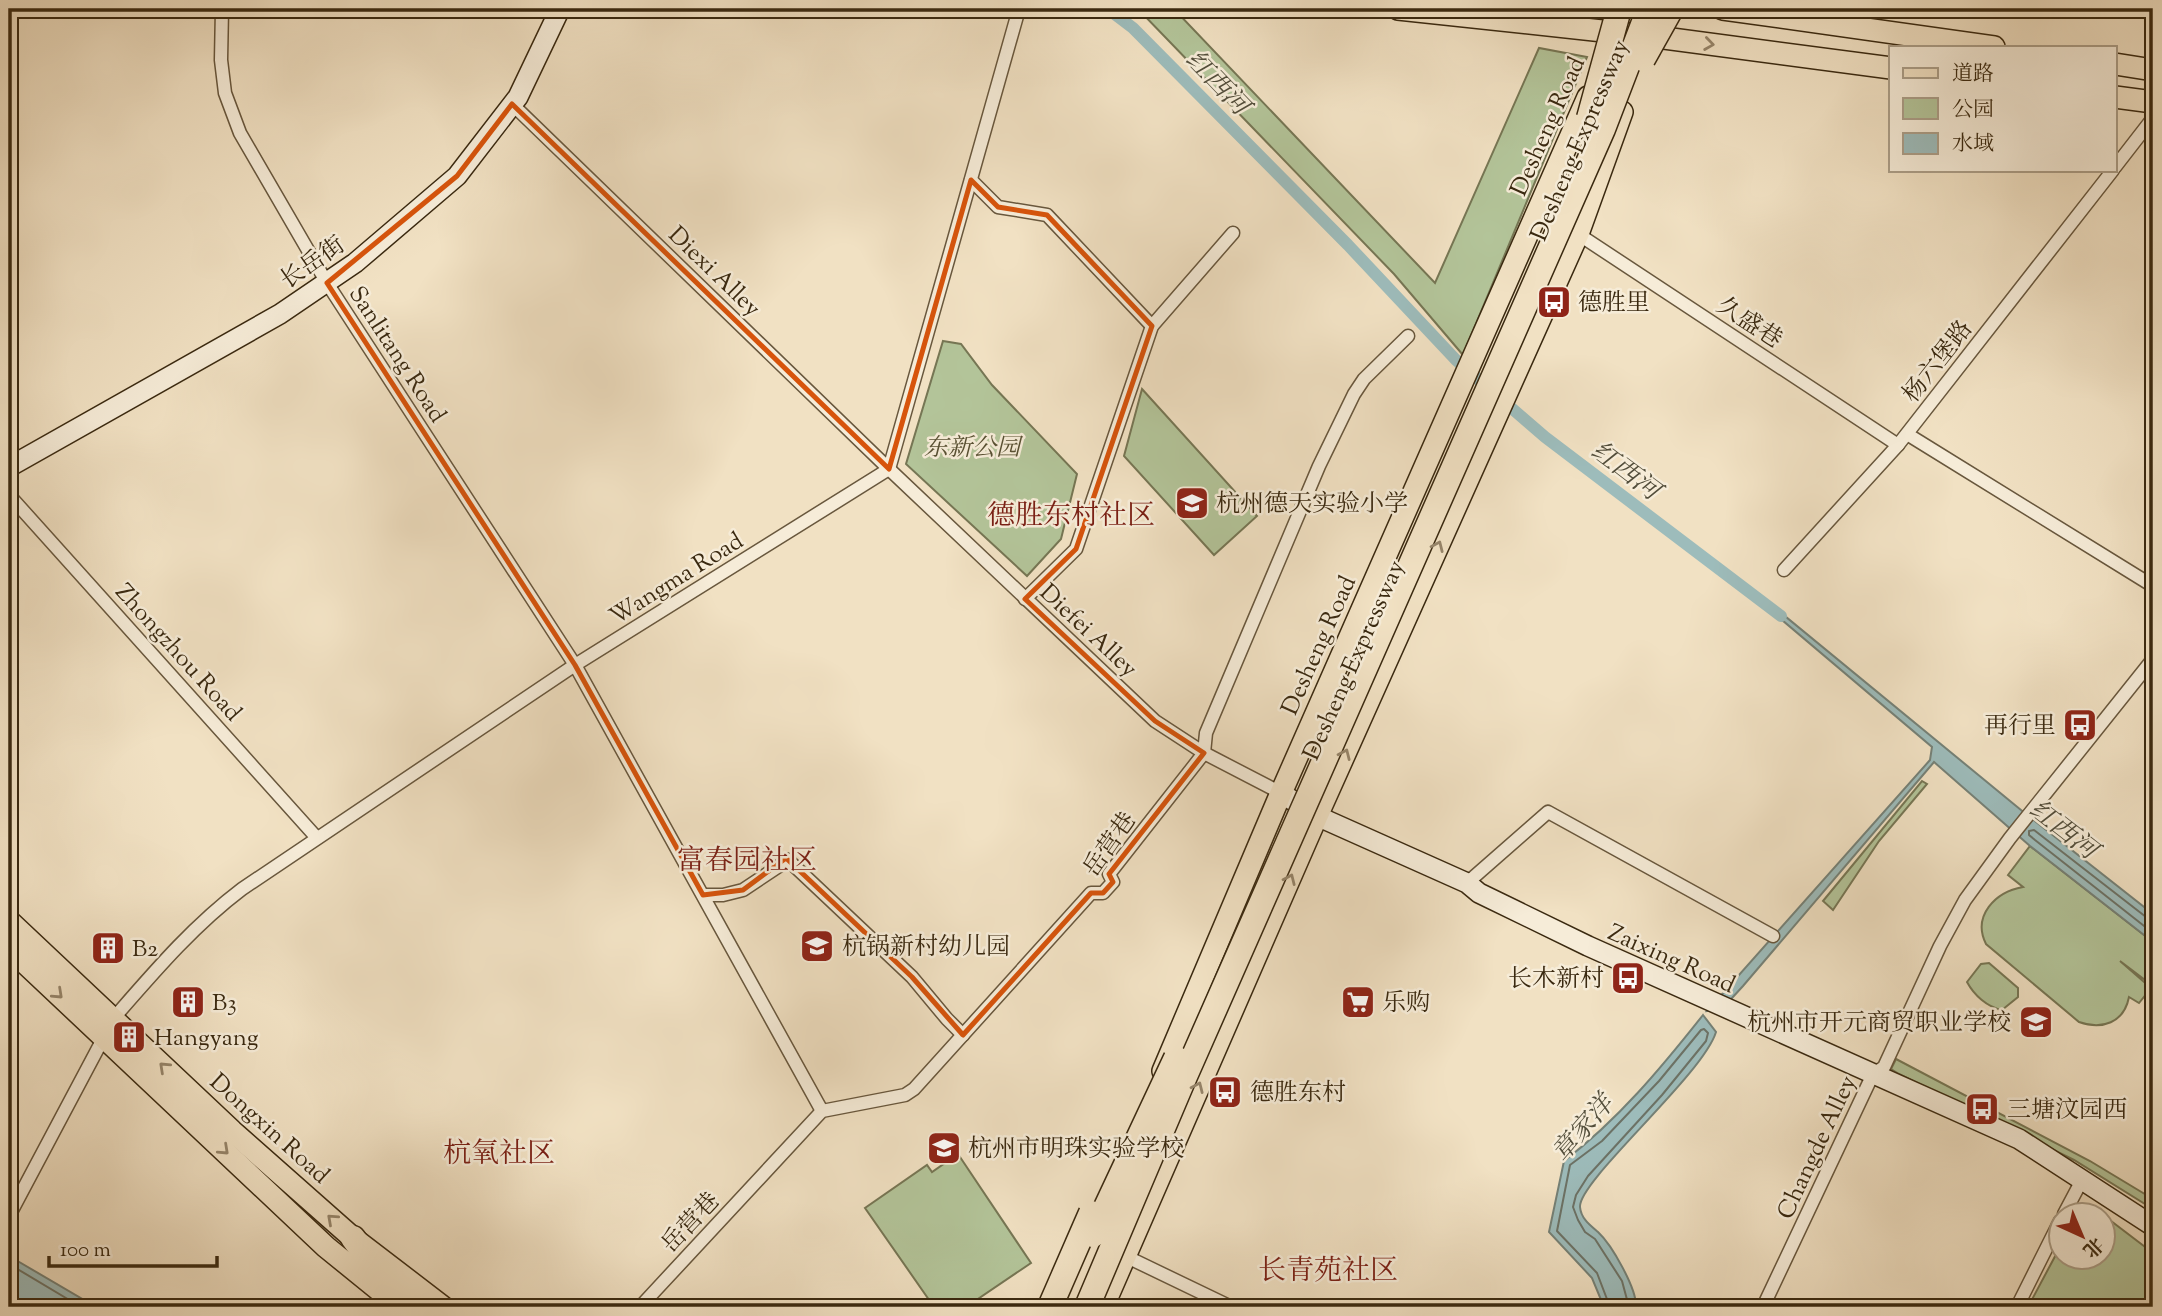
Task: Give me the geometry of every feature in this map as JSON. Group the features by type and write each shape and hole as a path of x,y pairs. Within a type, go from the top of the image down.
{"highway":[{"name":"Desheng Expressway","path":"1087,1307 1596,124 1635,9"},
{"name":"Desheng Expressway","path":"1061,1307 1138,1135 1217,973 1649,9"},
{"path":"1596,124 1671,9"},
{"path":"1596,124 1618,21"},
{"path":"1049,1307 1114,1166 1138,1135"},
{"path":"353,1238 386,1279 404,1298 418,1307"}],"main road":[{"path":"1398,9 1618,21 1649,36 1889,68"},
{"name":"Desheng Road","path":"1068,1307 1145,1111 1281,793 1475,354 1618,21 1627,9"},
{"path":"1103,1307 1317,816 1578,234 1659,9"},
{"path":"1723,9 1987,46"},
{"path":"2116,64 2153,70"},
{"path":"2116,97 2153,102"},
{"name":"Dongxin Road","path":"9,920 108,1028 326,1247 400,1307"},
{"name":"Dongxin Road","path":"9,948 232,1131 353,1238 443,1307"}],"street":[{"name":"Sanlitang Road","path":"222,9 222,60 230,112 240,133 327,283 575,665 822,1111"},
{"name":"长岳街","path":"9,467 280,314 355,263 457,176 518,97 560,9"},
{"path":"889,468 1019,9"},
{"name":"Diexi Alley","path":"512,104 889,468"},
{"name":"杨六堡路","path":"2116,165 2153,118"},
{"name":"杨六堡路","path":"1784,570 1903,439 2111,172"},
{"path":"971,180 998,207 1047,215 1152,327"},
{"path":"1025,599 1076,549 1152,327 1233,233"},
{"name":"久盛巷","path":"1578,234 1903,439 2153,586"},
{"name":"岳营巷","path":"640,1307 822,1111 905,1095 1091,893 1103,893 1113,883 1109,874 1204,753 1206,733 1319,466 1364,379 1408,336"},
{"name":"Diefei Alley","path":"889,468 1155,721 1204,753 1281,793"},
{"name":"Wangma Road","path":"9,1216 108,1028 172,951 223,904 575,665 889,468"},
{"name":"Zhongzhou Road","path":"9,495 317,838"},
{"name":"Changde Alley","path":"1763,1307 1874,1074 1884,1067 1940,946 1965,900 2010,838 2153,659"},
{"name":"Zaixing Road","path":"1281,793 1317,816 1467,883 1479,893 1588,946 2019,1139 2153,1226"},
{"path":"1467,883 1548,812 1773,936"},
{"path":"703,895 723,895 743,890 788,860 912,977 963,1035"},
{"path":"2071,1200 2082,1180"},
{"path":"2017,1307 2046,1250"},
{"path":"1125,1256 1231,1307"}],"highlighted area":[{"path":"512,104 889,469 971,180 998,207 1047,215 1152,326 1076,549 1025,599 1155,721 1204,753 1109,874 1113,882 1103,893 1091,893 963,1035 912,977 786,858 743,890 703,895 575,665 327,283 457,176"}],"green space":[{"path":"1138,9 1174,9 1435,283 1539,48 1587,57 1463,355 1394,274"},
{"name":"东新公园","path":"943,341 961,344 992,385 1077,474 1061,539 1027,576 906,464"},
{"path":"1142,389 1257,516 1214,555 1124,456"},
{"path":"1922,781 1927,784 1879,841 1833,910 1823,901"},
{"path":"2030,846 2153,942 2153,986 2120,961 2151,988 2139,1003 2129,997 2122,1013 2111,1022 2096,1025 2079,1022 1986,944 1982,934 1984,915 2003,894 2023,887 2008,875"},
{"path":"1989,963 2018,988 2018,997 2002,1010 1982,1000 1967,982 1981,964"},
{"path":"1896,1059 2090,1161 2153,1199 2153,1209 2074,1160 1899,1074 1891,1069"},
{"path":"958,1154 1031,1263 966,1307 934,1307 865,1208 927,1165 932,1172"},
{"path":"2116,1225 2153,1253 2153,1307 2028,1307 2048,1270 2116,1270"}],"water":[{"path":"1769,603 2021,810 2153,914 2153,942 2030,846 1934,762 1743,986 1721,1010 1707,1011 1930,760 1932,747 1769,609"},
{"path":"1703,1015 1716,1032 1706,1051 1689,1074 1599,1175 1585,1194 1580,1207 1584,1219 1604,1238 1616,1257 1635,1299 1636,1307 1604,1307 1592,1278 1549,1232 1564,1161 1621,1111"},
{"path":"9,1256 96,1307 26,1307 9,1299"}],"waterway":[{"name":"红西河","path":"1108,9 1133,28 1348,245 1456,360 1545,437 1781,616"}],"place":[{"name":"德胜里","path":"1554,302"},
{"name":"杭州德天实验小学","path":"1192,503"},
{"name":"再行里","path":"2080,725"},
{"name":"杭锅新村幼儿园","path":"817,946"},
{"name":"B2","path":"108,948"},
{"name":"长木新村","path":"1628,978"},
{"name":"B3","path":"188,1002"},
{"name":"乐购","path":"1358,1002"},
{"name":"杭州市开元商贸职业学校","path":"2036,1022"},
{"name":"Hangyang","path":"129,1037"},
{"name":"德胜东村","path":"1225,1092"},
{"name":"三塘汶园西","path":"1982,1109"},
{"name":"杭州市明珠实验学校","path":"944,1148"}],"district":[{"name":"德胜东村社区","path":"1071,514"},
{"name":"富春园社区","path":"747,859"},
{"name":"杭氧社区","path":"499,1152"},
{"name":"长青苑社区","path":"1328,1269"}],"water label":[{"name":"章家洋","path":"1582,1128"}]}
